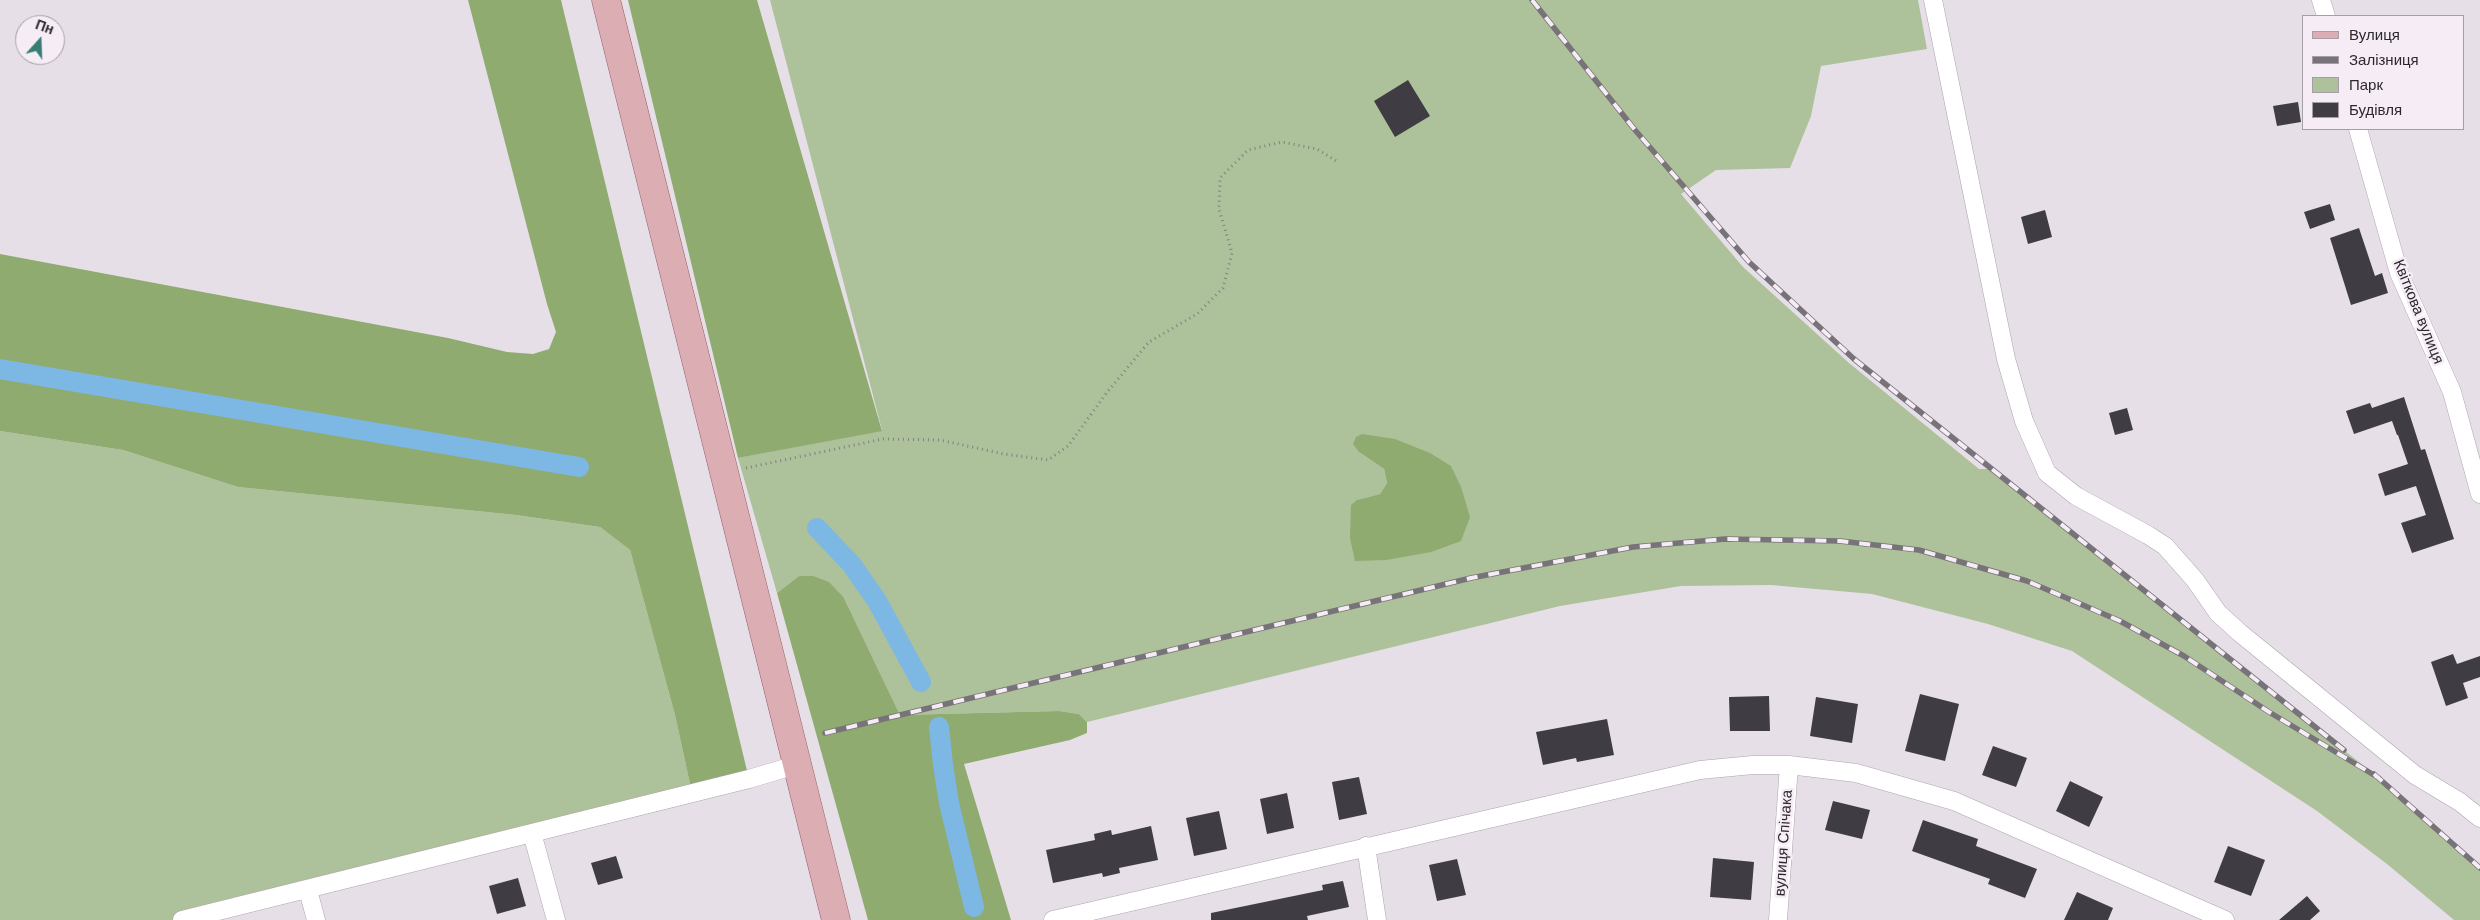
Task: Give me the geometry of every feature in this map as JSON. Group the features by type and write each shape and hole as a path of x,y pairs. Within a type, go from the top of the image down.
{"main road":[{"path":"606,0 836,920"}],"street":[{"path":"1933,0 2006,359 2024,421 2047,473 2076,496 2148,534 2165,546 2195,580 2218,612 2240,633 2415,775 2460,802 2480,818"},
{"path":"2321,0 2326,15"},
{"name":"Квіткова вулиця","path":"2358,130 2399,273 2452,392 2480,494"},
{"path":"182,920 748,780 796,765"},
{"path":"1053,920 1700,770 1753,765 1790,766 1856,774 1954,801 2225,920"},
{"name":"вулиця Спічака","path":"1778,920 1790,766"},
{"path":"532,833 556,920"},
{"path":"1366,846 1377,920"},
{"path":"308,890 316,920"}],"path":[{"path":"724,472 883,439 940,440 1004,454 1048,460 1068,446 1108,391 1149,342 1197,314 1223,288 1232,253 1219,209 1220,178 1248,150 1282,142 1317,149 1338,162"}],"green space":[{"path":"468,0 561,0 749,779 692,793 675,715 630,550 600,527 516,515 238,487 123,450 0,431 0,254 448,338 507,352 533,354 549,349 556,332 547,304"},
{"path":"628,0 757,0 882,431 738,458"},
{"path":"770,0 1918,0 1927,49 1821,66 1811,116 1790,168 1716,170 1681,194 1743,267 1849,363 1979,469 1991,469 2379,778 2480,868 2480,920 2454,920 2387,864 2317,811 2072,651 1988,624 1872,594 1771,585 1681,586 1560,606 1087,722 1079,714 1059,711 900,715 844,598 799,576 777,593 738,458 882,430","holes":["1359,452 1461,487 1357,500 1380,494 1387,483 1384,469"]},
{"path":"0,431 123,450 238,487 516,515 600,527 630,550 675,715 692,793 182,920 0,920"},
{"path":"1362,434 1395,439 1430,453 1451,466 1461,487 1470,517 1461,541 1431,552 1386,560 1355,561 1350,538 1351,505 1357,500 1380,494 1387,483 1384,469 1359,452 1353,444 1356,437"},
{"path":"799,576 813,576 829,582 844,598 900,715 1059,711 1079,714 1087,722 1087,733 1070,740 964,764 1011,920 868,920 777,593"}],"building":[{"path":"1408,80 1430,116 1395,137 1374,101"},
{"path":"2298,102 2301,122 2277,126 2273,106"},
{"path":"2330,204 2335,220 2310,229 2304,212"},
{"path":"2045,210 2052,237 2028,244 2021,217"},
{"path":"2359,228 2375,276 2382,273 2388,293 2351,305 2330,238"},
{"path":"2404,397 2421,450 2425,449 2454,539 2412,553 2401,523 2426,515 2416,486 2385,496 2378,474 2408,464 2392,421 2354,434 2346,411 2370,403 2372,408"},
{"path":"2127,408 2133,430 2115,435 2109,413"},
{"path":"2453,654 2457,664 2480,656 2480,677 2463,683 2468,698 2446,706 2431,662"},
{"path":"1920,694 1959,704 1945,761 1905,751"},
{"path":"1769,696 1770,731 1730,731 1729,697"},
{"path":"1816,697 1858,704 1852,743 1810,736"},
{"path":"1607,719 1614,755 1577,762 1576,758 1543,765 1536,732"},
{"path":"1993,746 2027,758 2016,787 1982,775"},
{"path":"1359,777 1367,814 1339,820 1332,782"},
{"path":"2070,781 2103,797 2089,827 2056,811"},
{"path":"1287,793 1294,828 1267,834 1260,799"},
{"path":"1833,801 1870,810 1862,839 1825,830"},
{"path":"1219,811 1227,849 1194,856 1186,818"},
{"path":"1923,820 1978,839 1976,846 2037,869 2025,898 1988,884 1990,879 1912,851"},
{"path":"1151,826 1158,860 1119,868 1120,873 1103,877 1102,873 1053,883 1046,850 1095,840 1094,834 1111,830 1112,835"},
{"path":"2228,846 2265,860 2251,896 2214,882"},
{"path":"616,856 623,878 598,885 591,863"},
{"path":"1713,858 1754,862 1751,900 1710,897"},
{"path":"1457,859 1466,895 1437,901 1429,865"},
{"path":"518,878 526,906 497,914 489,886"},
{"path":"1343,881 1349,907 1307,916 1308,920 1211,920 1211,913 1323,890 1322,885"},
{"path":"2077,892 2113,908 2108,920 2064,920"},
{"path":"2307,896 2320,911 2310,920 2279,920"}],"waterway":[{"path":"0,369 579,467"},
{"path":"817,528 852,565 877,601 921,682"},
{"path":"939,727 949,803 974,907"}],"railway":[{"path":"1532,0 1635,130 1749,262 1854,359 2344,750"},
{"path":"825,733 1471,578 1633,547 1725,539 1840,541 1919,550 2027,581 2120,621 2184,656 2269,712 2379,778"},
{"path":"2374,774 2480,868"}]}
